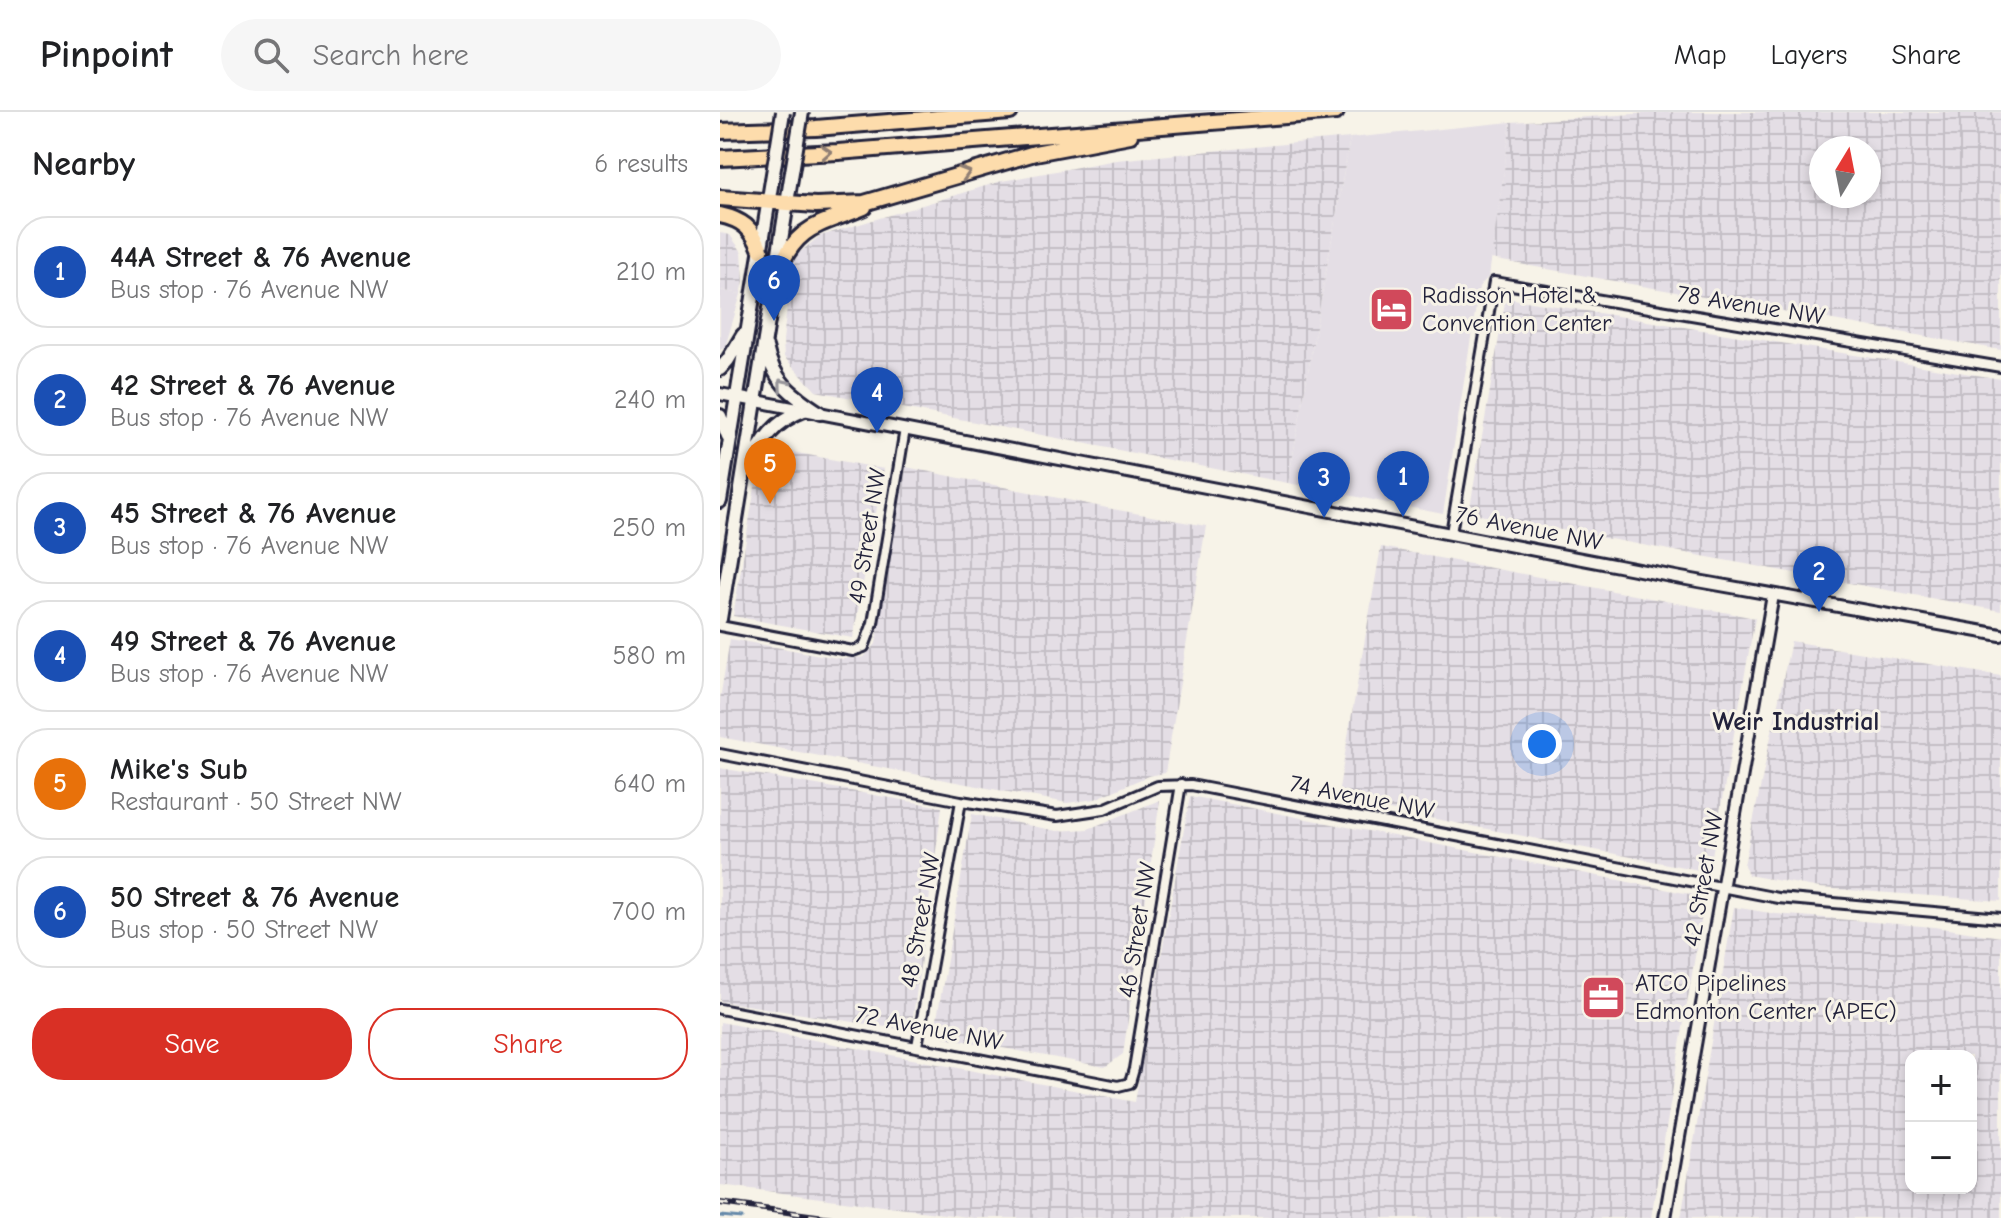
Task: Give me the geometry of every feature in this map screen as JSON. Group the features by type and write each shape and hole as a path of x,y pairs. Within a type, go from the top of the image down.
{"highway":[{"path":"720,131 816,128 1010,112"},
{"path":"720,158 1336,112"},
{"path":"777,272 793,241 807,231 891,196 1035,153 1115,139 1166,126"},
{"path":"720,198 838,205 891,196"},
{"path":"720,215 744,222 756,237 761,250"}],"main road":[{"path":"720,501 783,112"},
{"path":"720,619 802,112"},
{"path":"720,369 748,325"},
{"path":"765,342 773,370 782,385 820,413"},
{"path":"743,477 761,442 773,427 804,410"},
{"path":"720,416 729,443"}],"street":[{"name":"78 Avenue NW","path":"1451,533 1494,282 2001,367"},
{"name":"76 Avenue NW","path":"720,394 1773,595 2001,635"},
{"name":"49 Street NW","path":"720,626 853,651 864,647 873,623 905,429"},
{"name":"42 Street NW","path":"1665,1218 1773,595"},
{"name":"74 Avenue NW","path":"720,754 1041,814 1073,816 1104,809 1158,786 1181,784 1722,888 1814,903 2001,918"},
{"name":"46 Street NW","path":"1130,1083 1181,784"},
{"name":"48 Street NW","path":"917,1046 961,801"},
{"name":"72 Avenue NW","path":"720,1009 1118,1086 1130,1083"}],"shaded area":[{"path":"1665,112 2001,112 2001,350 1491,259 1511,122"},
{"path":"1511,122 1489,276 1479,287 1443,514 1288,483 1350,138"},
{"path":"1350,138 1288,483 816,391 784,357 783,340 793,258 820,236 1002,181 1116,160"},
{"path":"720,233 730,235 742,252 744,281 741,294 720,290"},
{"path":"720,290 741,294 725,347 720,350"},
{"path":"1513,299 2001,379 2001,611 1469,513 1505,302"},
{"path":"792,452 884,469 853,638 733,616 756,481 785,486"},
{"path":"906,467 1206,526 1165,773 1148,776 1095,799 1067,803 720,737 720,699 730,639 843,659 864,657 876,644"},
{"path":"1381,547 1755,618 1709,872 1337,800"},
{"path":"1791,641 2001,676 2001,901 1820,888 1748,875 1744,865"},
{"path":"720,768 942,807 911,1031 720,1001"},
{"path":"1190,796 1705,897 1651,1218 975,1218 720,1185 720,1022 1135,1102"},
{"path":"1160,800 1123,1054 1105,1067 944,1037 936,1024 972,814 1057,831 1088,829"},
{"path":"1734,907 1776,914 1934,927 2001,937 2001,1218 1681,1218"}],"waterway":[{"path":"720,1216 742,1218"}],"railway":[{"path":"720,1203 832,1218"}],"place":[{"name":"Radisson Hotel & Convention Center","path":"1391,309"},
{"name":"50 Street & 76 Avenue","path":"774,321"},
{"name":"49 Street & 76 Avenue","path":"877,433"},
{"name":"Mike's Sub","path":"770,504"},
{"name":"44A Street & 76 Avenue","path":"1403,517"},
{"name":"45 Street & 76 Avenue","path":"1324,518"},
{"name":"42 Street & 76 Avenue","path":"1819,612"},
{"name":"ATCO Pipelines Edmonton Center (APEC)","path":"1604,997"}],"district":[{"name":"Weir Industrial","path":"1796,721"}]}
